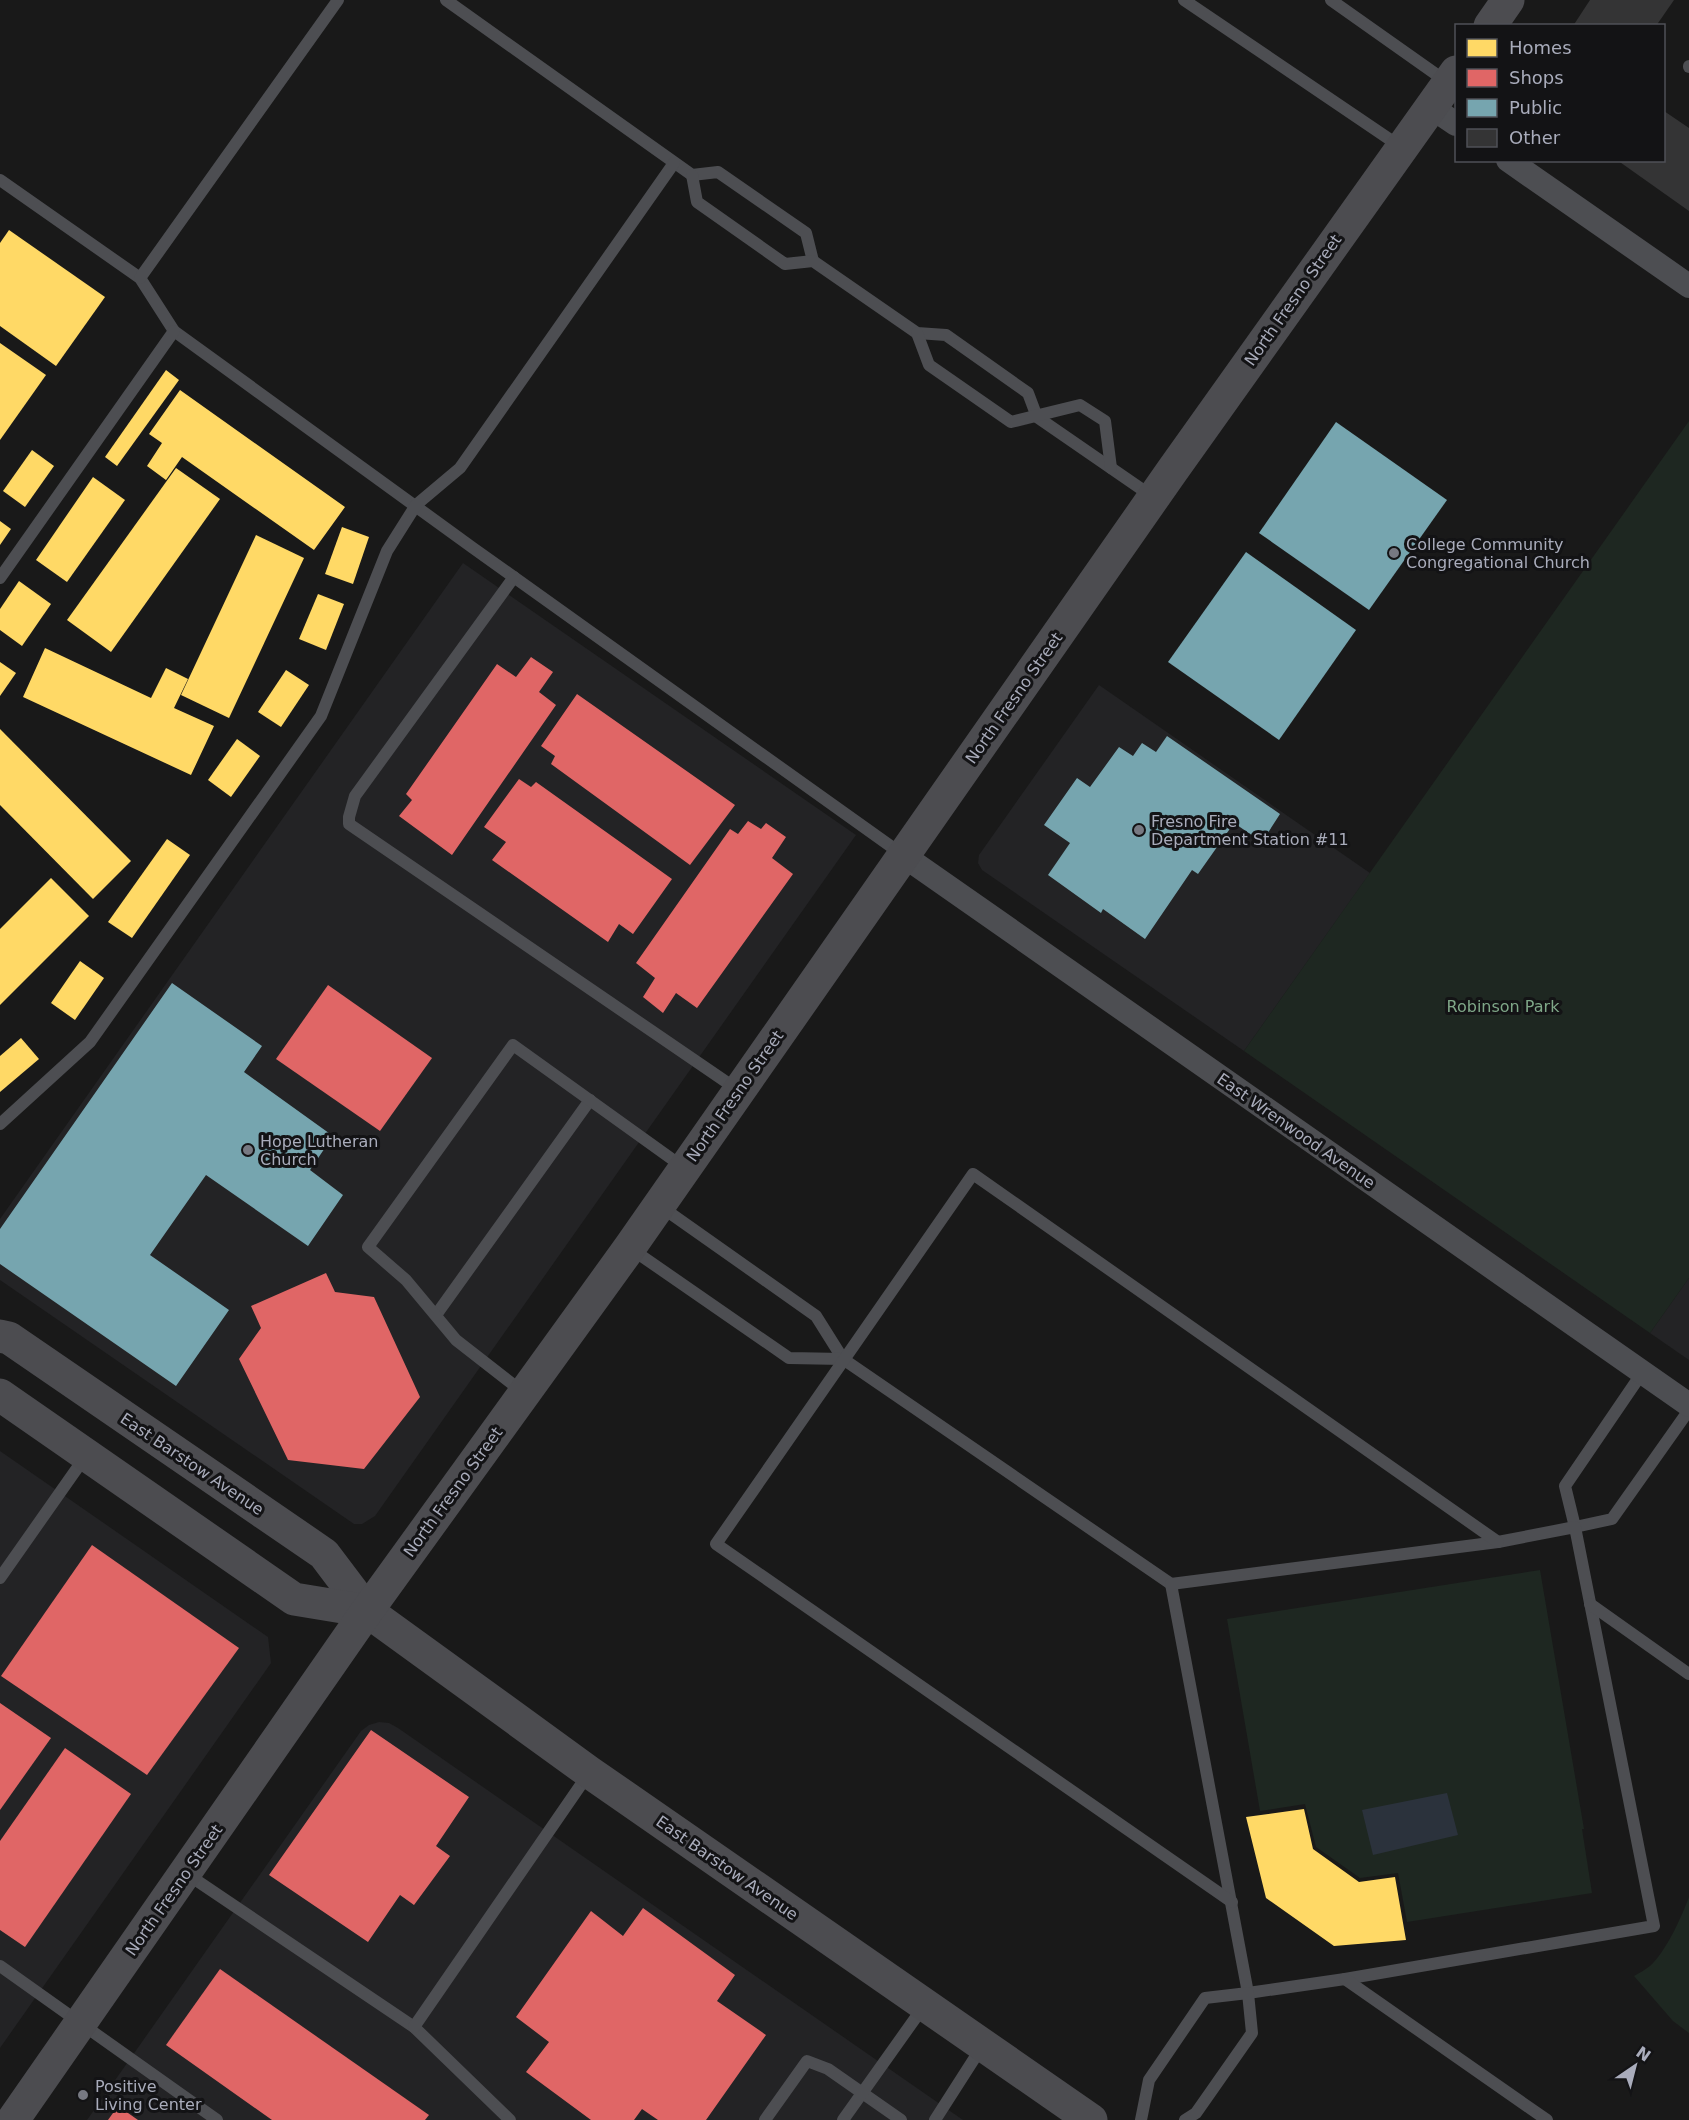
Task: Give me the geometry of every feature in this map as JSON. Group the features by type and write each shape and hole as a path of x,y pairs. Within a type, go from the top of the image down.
{"main road":[{"path":"1491,24 1508,0"},
{"name":"North Fresno Street","path":"13,2120 367,1611 630,1247 1402,148 1448,96"},
{"name":"East Barstow Avenue","path":"0,1336 9,1338 324,1554 367,1611 589,1772 983,2045 1074,2112"},
{"name":"East Barstow Avenue","path":"0,1395 294,1599 367,1611"}],"street":[{"path":"1511,162 1689,286"},
{"name":"East Wrenwood Avenue","path":"904,856 1689,1405"}],"lane":[{"path":"140,278 338,0"},
{"path":"446,0 692,175 718,172 806,233 813,261"},
{"path":"1184,0 1402,148"},
{"path":"1330,0 1448,96"},
{"path":"0,1124 90,1042 321,716 387,551 416,505 460,468 674,163"},
{"path":"692,175 697,202 785,264 813,261 917,333 946,335 1028,393 1037,417 1154,498"},
{"path":"0,180 140,278 174,331 904,856"},
{"path":"0,578 174,331"},
{"path":"917,333 929,365 1011,422 1080,405 1105,421 1111,468"},
{"path":"514,577 355,796 349,824 739,1090"},
{"path":"525,1394 456,1340 406,1280 368,1247 513,1045 685,1168"},
{"path":"436,1315 590,1100"},
{"path":"1232,1902 716,1544 973,1174 1498,1542"},
{"path":"659,1206 816,1316 843,1359 1171,1584 1498,1542 1612,1519 1689,1410"},
{"path":"630,1247 789,1358 843,1359"},
{"path":"1141,2120 1149,2080 1205,1998 1345,1979 1654,1926 1565,1486 1642,1373"},
{"path":"0,1578 86,1456"},
{"path":"1171,1584 1232,1902 1248,1993 1252,2033 1196,2113 1185,2120"},
{"path":"1590,1604 1689,1674"},
{"path":"414,2027 589,1772"},
{"path":"186,1874 414,2027 510,2120"},
{"path":"0,1966 217,2120"},
{"path":"1345,1979 1547,2120"},
{"path":"843,2120 925,2005"},
{"path":"935,2120 983,2045"},
{"path":"765,2120 807,2061 828,2069 901,2120"}],"shaded area":[{"path":"463,563 856,835 375,1516 362,1524 354,1524 0,1280 0,1219"},
{"path":"1099,685 1370,873 1244,1051 982,870 978,863 979,855"},
{"path":"1689,1278 1689,1360 1650,1333"},
{"path":"0,1451 268,1637 271,1663 0,2048"},
{"path":"379,1722 389,1723 398,1728 963,2120 87,2120 361,1731"},
{"path":"1447,1793 1458,1835 1373,1855 1362,1810"}],"green space":[{"name":"Robinson Park","path":"1689,421 1689,1278 1650,1333 1244,1051"},
{"path":"1540,1570 1584,1829 1582,1829 1592,1893 1407,1922 1398,1873 1360,1878 1316,1847 1305,1804 1260,1811 1227,1619"},
{"path":"1689,1897 1689,2033 1673,2021 1634,1976 1650,1966 1662,1952"}],"building: Homes":[{"path":"9,230 105,297 56,366 0,326 0,243"},
{"path":"0,343 46,375 0,440"},
{"path":"166,370 179,380 117,466 105,457"},
{"path":"180,390 345,507 314,550 182,457 166,480 147,466 162,443 149,434"},
{"path":"32,450 54,466 25,507 3,491"},
{"path":"176,468 220,499 111,652 67,620"},
{"path":"93,477 125,500 67,582 36,560"},
{"path":"0,521 11,529 0,545"},
{"path":"342,527 369,537 353,584 325,574"},
{"path":"256,535 304,558 229,718 181,695"},
{"path":"19,581 51,604 22,646 0,630 0,609"},
{"path":"318,594 344,604 326,650 299,639"},
{"path":"45,648 151,698 166,668 188,679 174,708 214,726 191,775 23,697"},
{"path":"0,662 16,673 0,696"},
{"path":"286,670 309,685 281,727 258,712"},
{"path":"0,729 131,861 93,899 0,805"},
{"path":"237,739 260,756 231,797 208,780"},
{"path":"167,839 190,855 132,938 108,922"},
{"path":"51,878 89,916 0,1005 0,929"},
{"path":"80,961 104,978 75,1020 51,1003"},
{"path":"21,1038 39,1059 0,1092 0,1056"},
{"path":"1304,1809 1313,1849 1359,1882 1395,1877 1406,1940 1334,1946 1266,1898 1246,1817"}],"building: Shops":[{"path":"531,657 553,672 539,692 556,705 452,855 399,816 412,800 406,794 497,664 516,677"},
{"path":"577,694 735,805 690,865 551,764 555,756 541,746"},
{"path":"519,779 531,787 536,782 672,879 633,934 619,924 608,942 492,860 506,842 484,827"},
{"path":"748,821 761,829 766,823 786,837 772,858 793,874 697,1008 676,993 663,1013 643,997 655,978 636,963 730,829 738,834"},
{"path":"328,985 432,1058 380,1131 276,1059"},
{"path":"326,1273 335,1292 374,1297 420,1397 364,1469 288,1460 239,1359 261,1328 251,1306"},
{"path":"92,1545 239,1648 147,1775 1,1676"},
{"path":"0,1703 51,1738 0,1810"},
{"path":"371,1730 469,1797 436,1846 450,1856 414,1905 400,1895 368,1942 269,1875"},
{"path":"65,1748 131,1794 25,1947 0,1930 0,1841"},
{"path":"643,1908 735,1975 717,2001 766,2035 706,2120 658,2120 642,2109 634,2120 591,2120 526,2072 549,2042 516,2017 591,1911 623,1936"},
{"path":"220,1969 429,2115 425,2120 272,2120 166,2045"},
{"path":"118,2106 138,2120 108,2120"}],"building: Public":[{"path":"1336,422 1447,500 1369,610 1259,533"},
{"path":"1246,552 1356,630 1279,740 1168,662"},
{"path":"1167,736 1280,814 1262,842 1234,823 1198,874 1192,870 1145,939 1103,909 1101,913 1048,875 1070,843 1044,825 1077,778 1090,787 1119,747 1133,756 1142,743 1156,752"},
{"path":"172,983 262,1046 244,1072 333,1136 310,1170 343,1195 308,1246 206,1175 150,1255 229,1310 176,1386 0,1264 0,1229"}],"building: Other":[{"path":"1590,0 1674,0 1657,24 1574,24"},
{"path":"1665,112 1689,128 1689,211 1620,162 1665,162"}],"place":[{"name":"College Community Congregational Church","path":"1394,553"},
{"name":"Fresno Fire Department Station #11","path":"1139,830"},
{"name":"Hope Lutheran Church","path":"248,1150"},
{"name":"Positive Living Center","path":"83,2095"}]}
